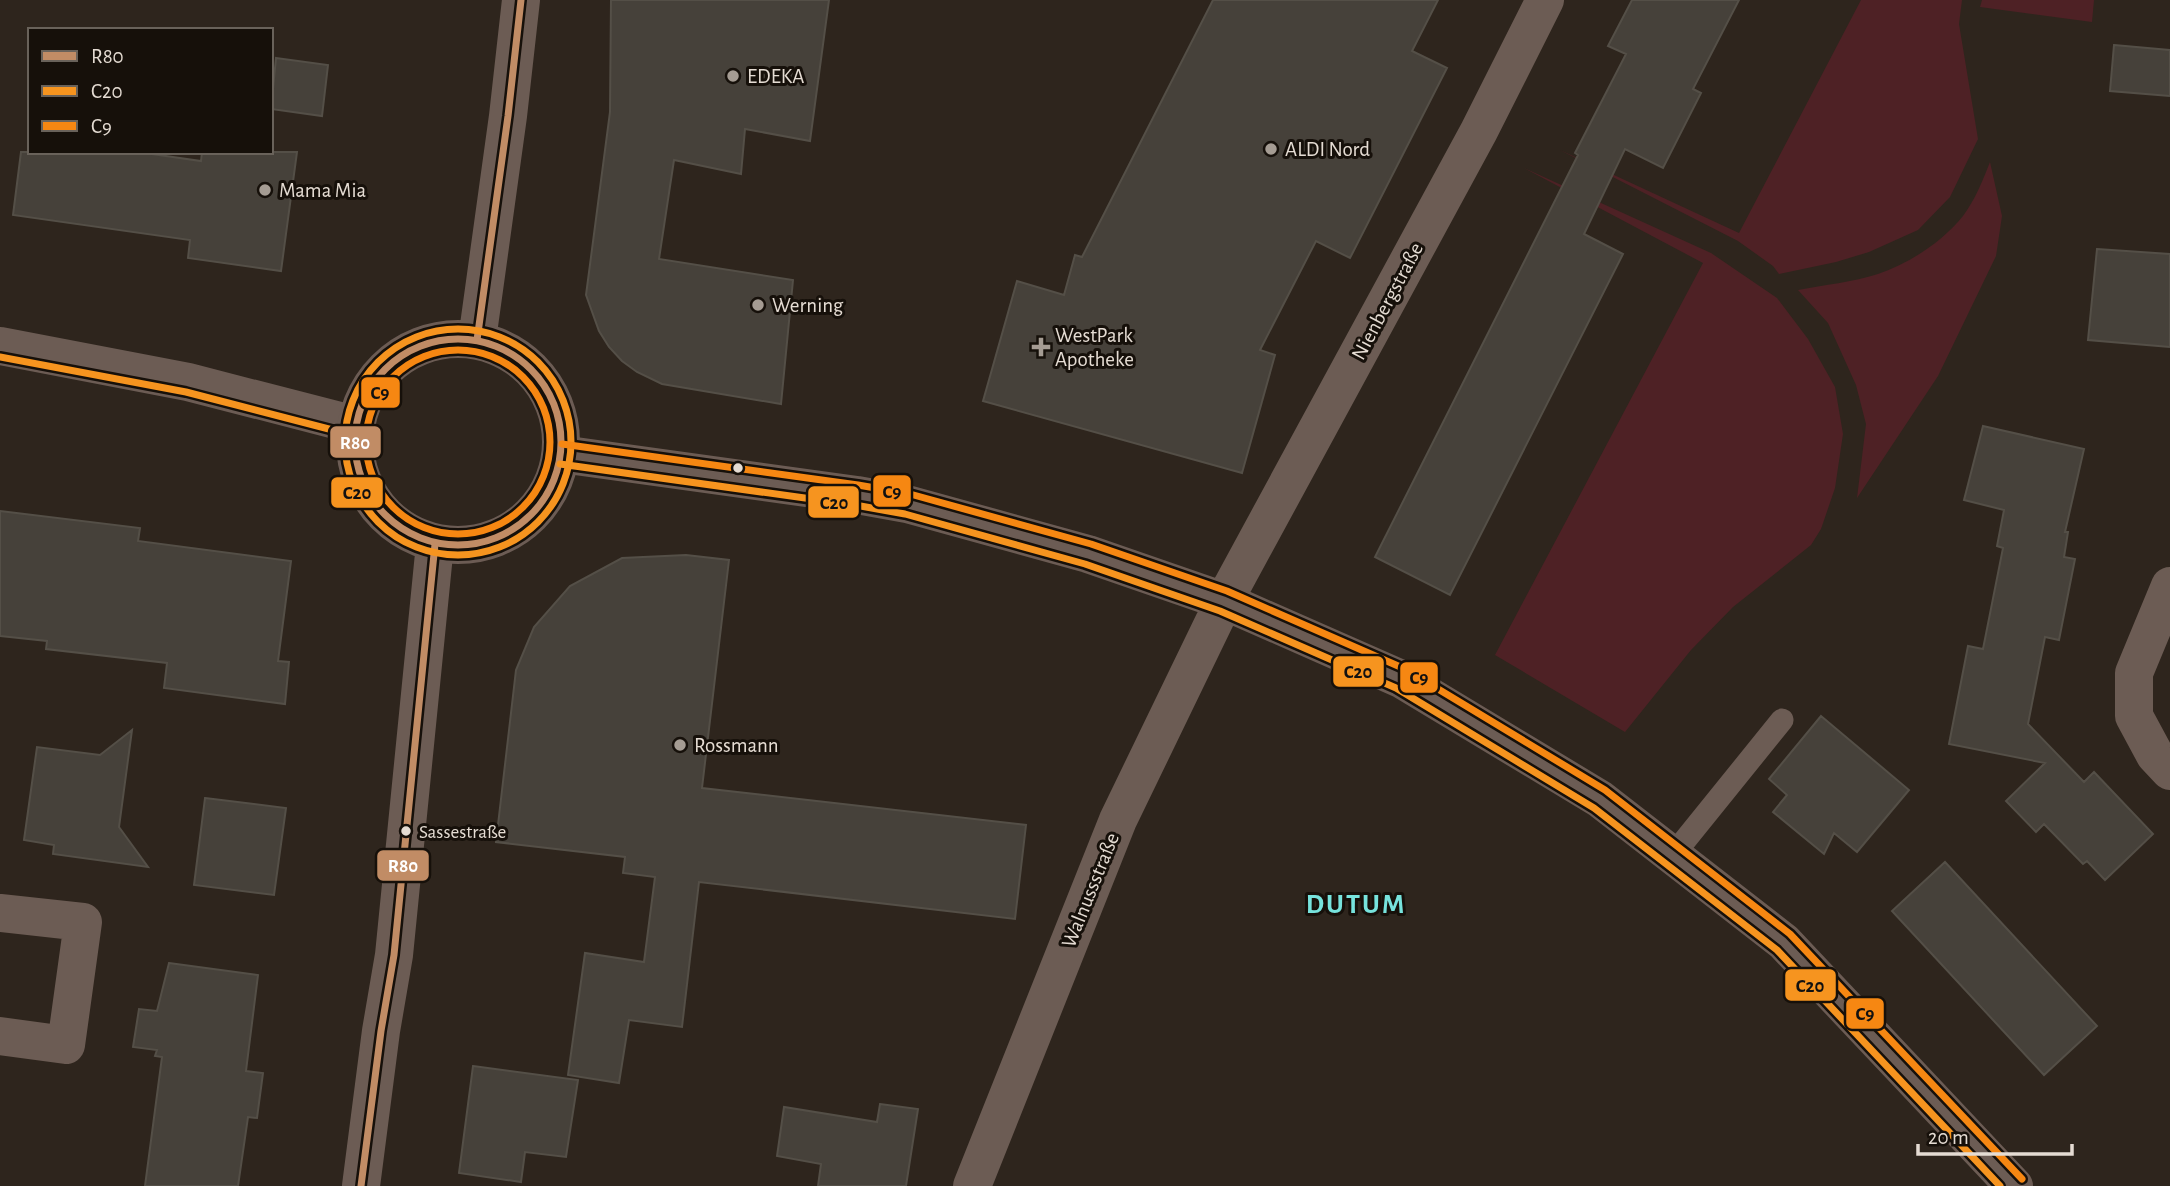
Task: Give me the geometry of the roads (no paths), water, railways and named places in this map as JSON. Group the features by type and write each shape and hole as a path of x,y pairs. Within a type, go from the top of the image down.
{"street":[{"path":"477,340 521,0"},
{"name":"Nienbergstraße","path":"1224,601 1479,131 1545,0"},
{"path":"436,340 477,340 513,355 542,381 558,416 561,454 547,495 518,527 478,544 435,544 398,528 371,500 356,464 355,425 370,386 399,357 436,340"},
{"path":"0,346 187,382 355,425"},
{"path":"561,454 907,504 1088,554 1224,601 1401,679 1600,799 1784,942 2014,1186"},
{"path":"361,1186 381,1031 394,955 435,544"},
{"path":"2170,586 2134,673 2134,716 2155,755 2170,771"},
{"name":"Walnussstraße","path":"972,1186 1118,820 1224,601"},
{"path":"0,913 83,922 66,1045 0,1036"}],"lane":[{"path":"1673,855 1782,720"}],"place":[{"name":"EDEKA","path":"733,76"},
{"name":"ALDI Nord","path":"1271,149"},
{"name":"Mama Mia","path":"265,190"},
{"name":"Werning","path":"758,305"},
{"name":"WestPark Apotheke","path":"1041,347"},
{"name":"Rossmann","path":"680,745"},
{"name":"Sassestraße","path":"406,831"}],"district":[{"name":"DUTUM","path":"1356,903"}]}
